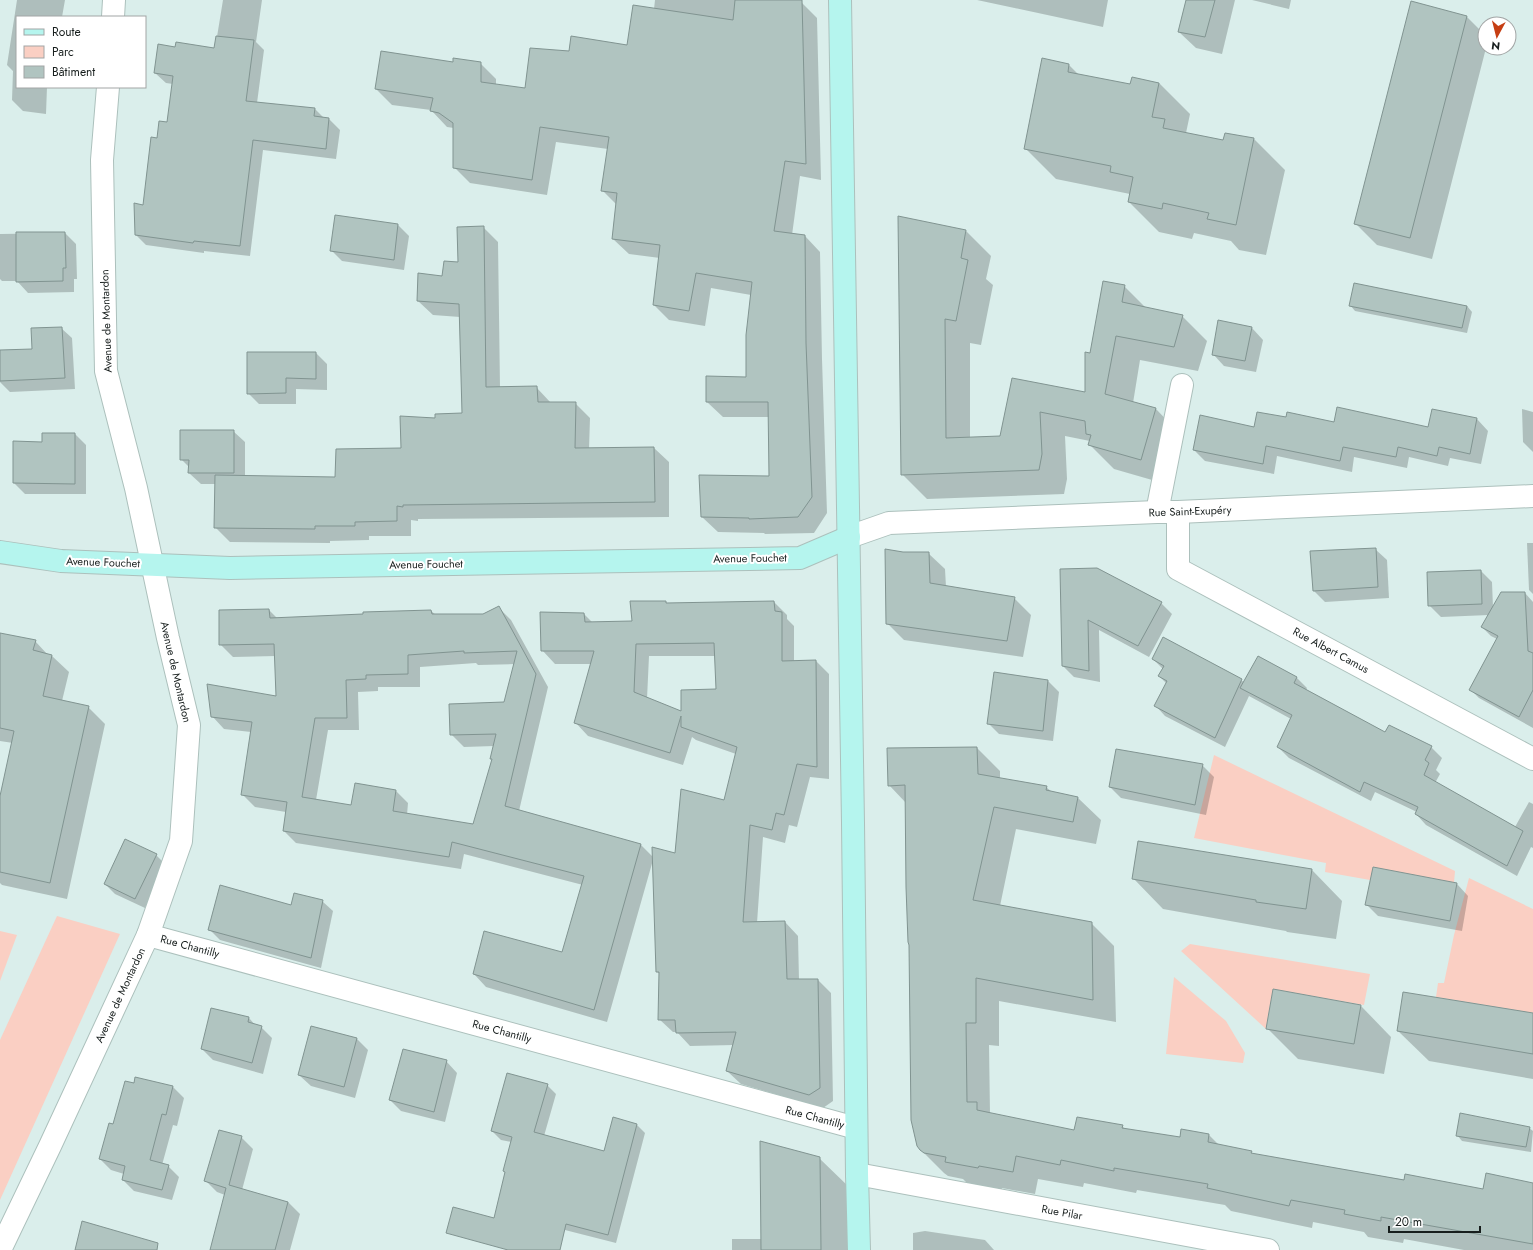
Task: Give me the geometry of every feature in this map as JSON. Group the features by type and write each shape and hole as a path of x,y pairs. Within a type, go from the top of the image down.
{"main road":[{"path":"840,0 859,1250"},
{"name":"Avenue Fouchet","path":"0,552 61,561 230,568 800,558 849,537"}],"street":[{"path":"113,16 114,0"},
{"name":"Avenue de Montardon","path":"0,1250 148,935 181,840 189,725 168,638 136,488 106,371 102,160 108,88"},
{"path":"1168,512 1182,385"},
{"name":"Rue Saint-Exupéry","path":"849,537 889,523 1533,496"},
{"name":"Rue Albert Camus","path":"1168,512 1178,568 1533,759"},
{"name":"Rue Chantilly","path":"148,935 856,1128"},
{"name":"Rue Pilar","path":"857,1174 1268,1250"}],"green space":[{"path":"1214,755 1455,871 1454,883 1373,867 1370,880 1325,872 1326,863 1194,838"},
{"path":"1469,878 1533,909 1533,1013 1436,997 1438,983 1444,983 1454,935"},
{"path":"57,916 120,934 0,1200 0,1040"},
{"path":"0,931 17,935 0,981"},
{"path":"1190,944 1370,974 1364,1005 1273,989 1266,1029 1181,951"},
{"path":"1174,977 1226,1021 1245,1053 1243,1063 1166,1054"}],"building":[{"path":"735,0 802,0 806,164 785,161 774,231 805,235 806,343 812,497 798,517 749,519 701,517 699,475 769,476 768,402 706,402 706,376 746,377 746,335 752,282 696,273 689,311 653,305 660,245 612,239 617,193 601,191 609,137 540,127 532,180 453,168 453,123 439,113 430,111 433,98 375,89 381,51 453,62 453,58 481,62 481,82 525,88 530,48 569,51 571,36 627,45 633,5 733,20"},
{"path":"1186,0 1215,0 1205,37 1178,32"},
{"path":"1411,1 1467,16 1410,238 1354,224"},
{"path":"216,36 254,40 246,101 315,108 314,116 329,118 326,149 253,140 240,246 194,241 193,243 135,235 134,203 143,205 151,137 157,138 159,121 167,122 173,76 154,73 158,44 175,47 176,42 214,48"},
{"path":"1042,58 1069,64 1068,72 1130,84 1132,77 1159,83 1152,117 1165,119 1163,128 1223,140 1225,133 1254,138 1236,225 1207,219 1209,213 1163,203 1162,209 1128,202 1133,177 1110,172 1111,166 1024,149"},
{"path":"335,215 398,224 394,260 330,251"},
{"path":"898,216 966,230 961,258 968,260 956,321 945,319 946,438 1000,436 1012,378 1085,392 1085,352 1090,353 1103,281 1125,285 1122,302 1183,315 1174,347 1116,336 1105,394 1156,408 1141,460 1088,445 1091,435 1086,434 1085,421 1040,412 1042,454 1039,470 901,475"},
{"path":"484,226 486,387 537,386 538,402 576,402 575,448 654,447 655,502 403,505 403,507 397,506 397,521 355,522 355,526 315,526 315,529 214,528 215,475 335,477 336,449 401,448 400,416 435,418 435,414 462,413 459,304 417,301 418,273 442,276 444,261 458,262 457,227"},
{"path":"16,232 65,232 66,268 63,268 63,281 16,282"},
{"path":"1354,283 1467,306 1462,328 1349,306"},
{"path":"1218,320 1252,327 1245,361 1212,355"},
{"path":"62,327 65,378 0,381 0,350 32,349 31,328"},
{"path":"247,352 316,352 316,379 286,378 286,393 247,394"},
{"path":"1337,407 1428,427 1432,409 1477,418 1470,454 1439,447 1437,456 1398,447 1396,457 1343,447 1340,461 1266,446 1263,464 1193,450 1200,415 1254,427 1257,412 1286,417 1287,412 1334,422"},
{"path":"180,430 234,430 234,473 188,473 189,460 180,460"},
{"path":"42,433 75,433 75,484 13,483 13,441 42,442"},
{"path":"1376,548 1378,587 1313,591 1310,551"},
{"path":"885,549 903,552 929,552 930,583 1015,597 1007,641 886,624"},
{"path":"1097,568 1162,602 1138,646 1088,620 1089,671 1062,666 1060,569"},
{"path":"1481,570 1482,604 1428,606 1427,572"},
{"path":"1501,592 1525,592 1528,651 1533,653 1533,690 1519,717 1469,690 1498,636 1481,627"},
{"path":"630,601 666,601 666,603 774,601 775,611 782,612 782,661 816,660 817,767 797,764 784,815 776,813 772,830 750,825 743,922 785,921 787,979 818,979 820,1088 809,1095 726,1071 736,1032 676,1033 675,1020 658,1020 659,972 656,972 652,847 675,853 681,789 724,800 737,747 681,727 681,716 670,753 574,723 594,651 541,651 540,612 584,613 585,622 632,621","holes":["714,643 716,689 681,690 681,711 634,692 636,644"]},
{"path":"499,606 536,674 505,806 641,844 594,1010 473,974 484,931 562,952 584,876 452,842 449,857 283,831 287,802 241,795 252,722 211,717 207,684 276,696 274,644 219,645 219,610 269,609 270,618 363,614 363,612 431,610 432,614 483,614","holes":["464,651 464,653 517,651 504,702 449,704 450,735 496,734 490,759 492,759 473,824 393,811 396,790 355,783 351,805 302,797 315,718 347,718 346,680 366,679 366,675 408,674 408,655"]},
{"path":"0,633 36,640 33,650 52,655 43,696 89,706 50,883 0,872 0,796 14,731 0,728"},
{"path":"1163,637 1242,679 1215,738 1154,706 1167,681 1158,676 1164,666 1152,659"},
{"path":"1258,656 1297,677 1294,683 1385,732 1389,725 1432,746 1425,760 1429,763 1424,775 1523,831 1507,866 1415,814 1418,807 1364,782 1360,792 1277,747 1292,715 1240,688"},
{"path":"994,672 1048,680 1043,731 987,724"},
{"path":"977,747 978,774 1047,786 1046,790 1078,797 1073,822 994,807 973,900 1092,922 1093,1000 976,978 976,1023 966,1023 967,1102 977,1102 977,1110 1074,1130 1077,1117 1123,1125 1122,1128 1180,1137 1181,1129 1209,1134 1208,1142 1252,1151 1251,1153 1404,1180 1405,1174 1483,1189 1486,1173 1533,1183 1533,1244 1381,1217 1381,1221 1344,1214 1345,1210 1291,1200 1289,1206 1207,1188 1208,1184 1114,1168 1114,1171 1061,1160 1060,1165 1016,1156 1013,1172 945,1162 946,1157 924,1153 920,1150 917,1146 911,1120 905,785 888,786 887,748"},
{"path":"1116,749 1203,764 1195,805 1109,787"},
{"path":"125,839 157,854 135,899 104,884"},
{"path":"1138,841 1312,869 1306,909 1256,902 1256,900 1132,879"},
{"path":"1373,867 1457,883 1450,921 1365,905"},
{"path":"220,885 291,905 294,893 323,900 311,958 208,930"},
{"path":"1273,989 1361,1005 1354,1044 1266,1029"},
{"path":"1403,992 1533,1013 1533,1054 1397,1031"},
{"path":"211,1008 249,1017 248,1022 262,1026 252,1063 201,1049"},
{"path":"311,1026 357,1038 344,1087 298,1075"},
{"path":"403,1049 447,1060 434,1112 389,1100"},
{"path":"507,1073 548,1084 534,1132 604,1151 613,1117 637,1124 608,1235 566,1224 560,1250 508,1250 446,1233 453,1207 494,1218 505,1172 503,1171 512,1137 491,1131"},
{"path":"135,1077 173,1086 166,1115 162,1114 150,1160 169,1165 162,1190 122,1180 125,1166 99,1159 109,1123 113,1124 125,1081 134,1083"},
{"path":"1460,1113 1530,1127 1526,1147 1456,1136"},
{"path":"219,1130 242,1136 229,1185 288,1202 275,1250 210,1250 226,1188 204,1181"},
{"path":"760,1141 820,1157 821,1250 761,1250"},
{"path":"82,1221 158,1243 157,1250 75,1250"}]}
